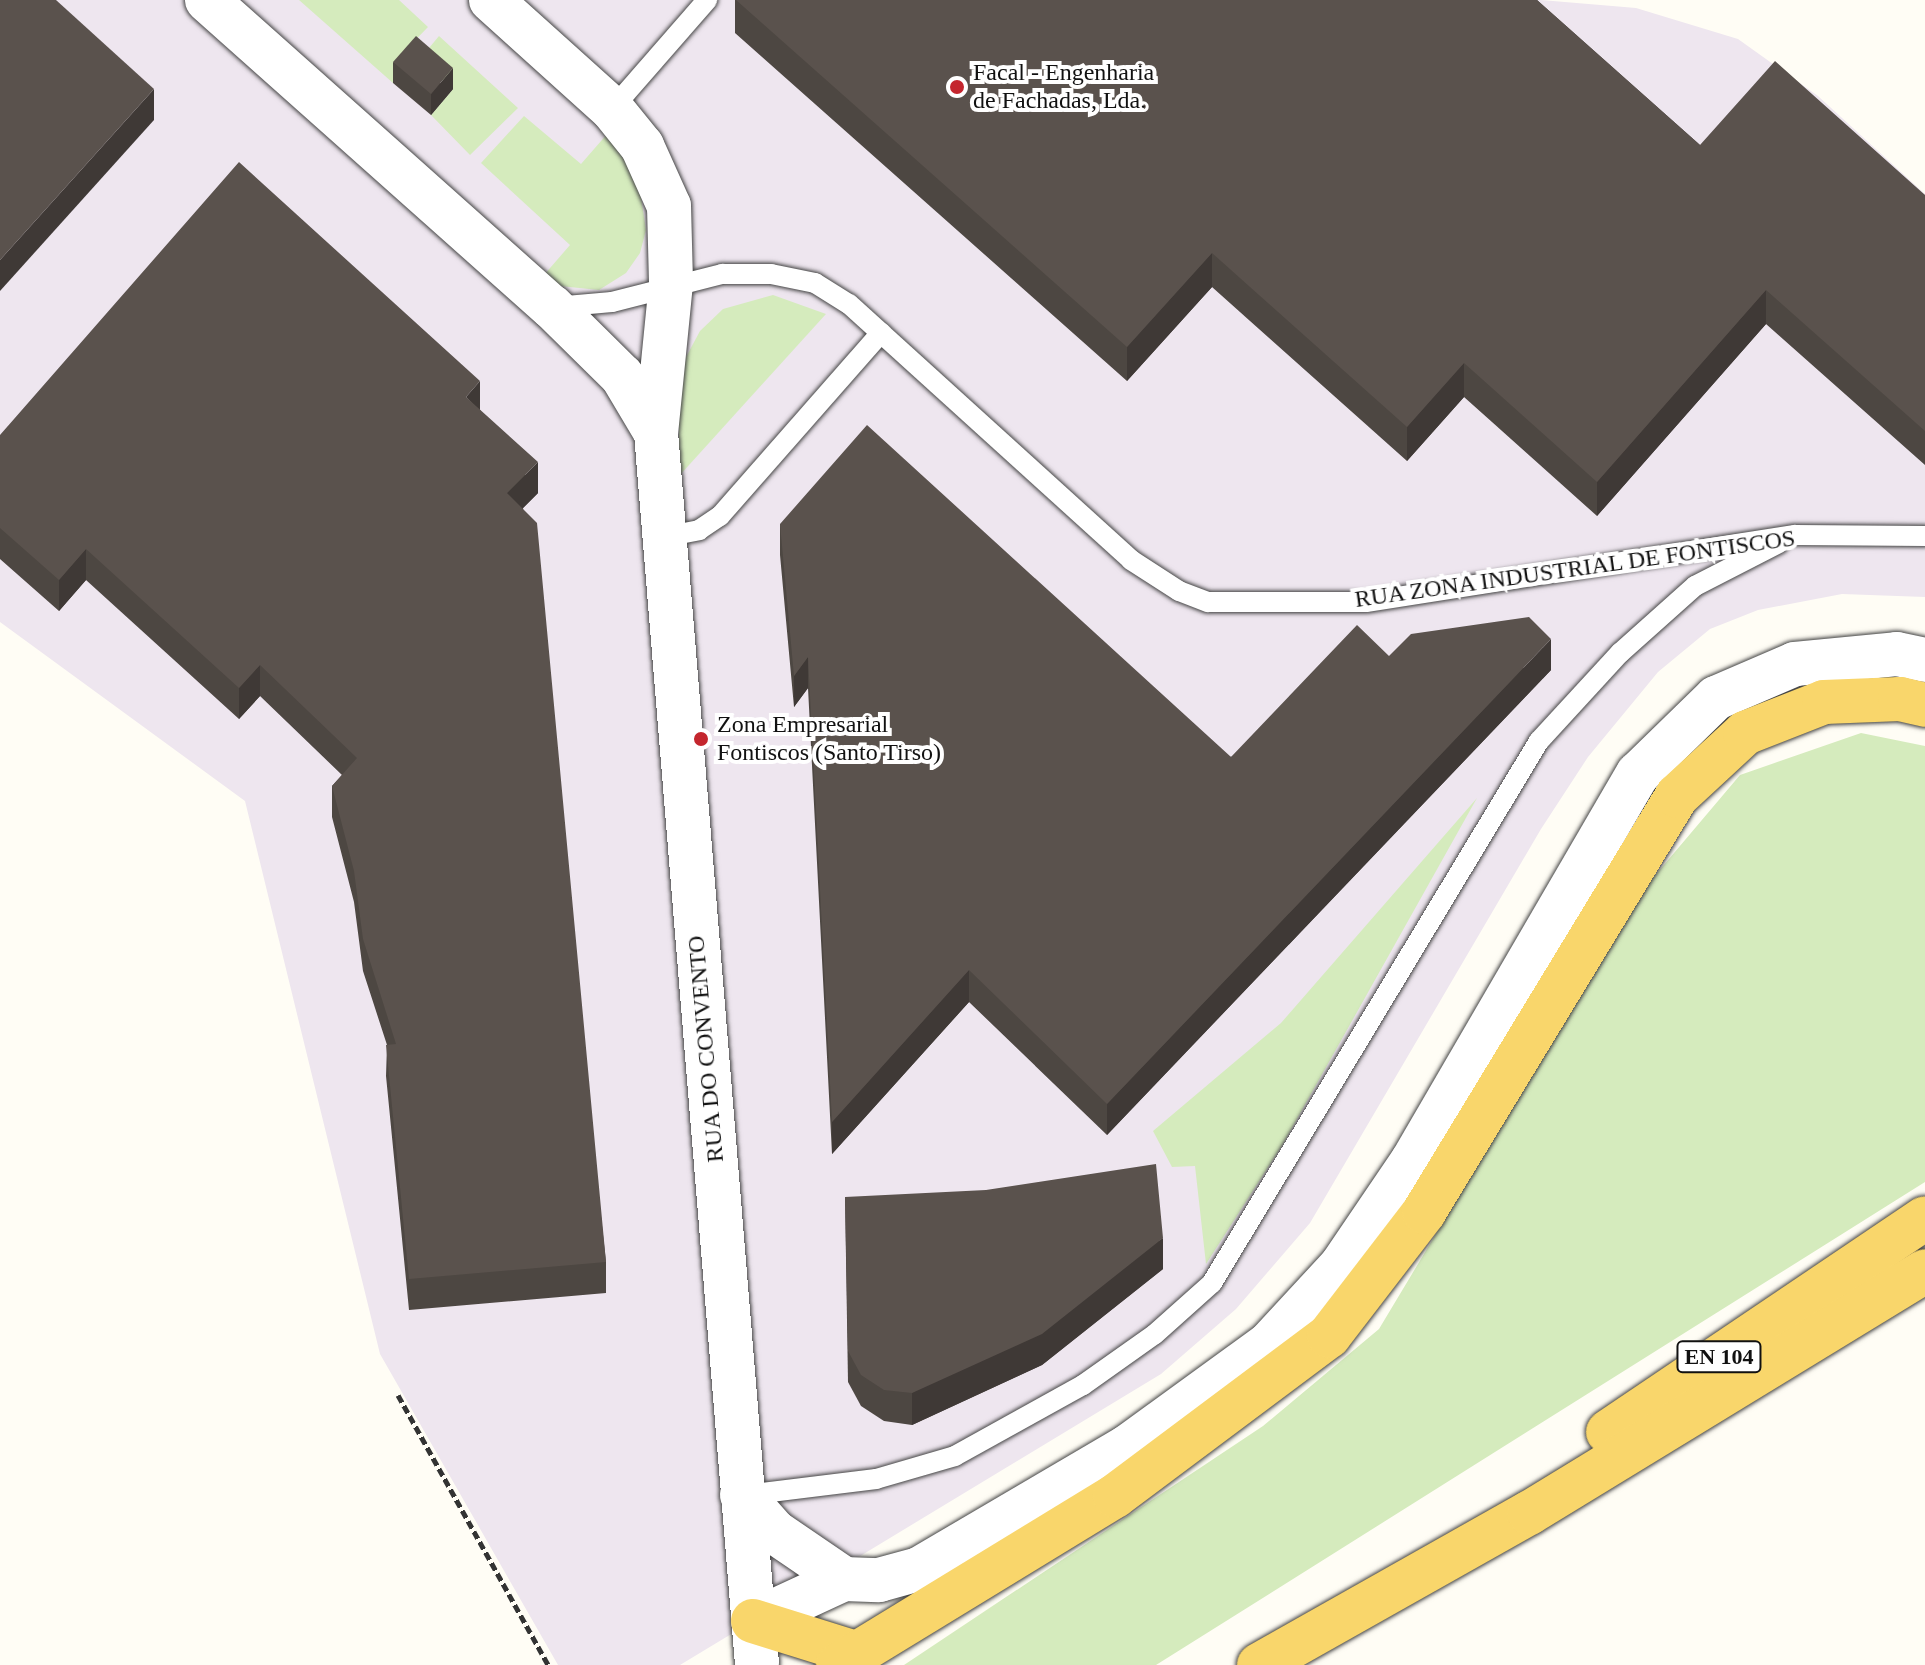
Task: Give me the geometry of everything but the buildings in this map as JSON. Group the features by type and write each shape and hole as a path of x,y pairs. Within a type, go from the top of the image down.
{"main road":[{"path":"753,1621 845,1659 1115,1496 1329,1336 1424,1212 1677,796 1745,733 1824,702 1900,699 1925,705"},
{"name":"EN 104","path":"1325,1625 1925,1218"},
{"name":"EN 104","path":"1259,1665 1325,1625 1529,1513 1925,1271"}],"street":[{"path":"207,0 552,307 622,376 656,433"},
{"path":"491,0 612,109 659,177 669,206 671,283 656,433"},
{"name":"RUA DO CONVENTO","path":"656,433 757,1665"},
{"path":"753,1621 844,1579 879,1580 919,1569 1127,1447 1269,1344 1341,1266 1413,1160 1638,774 1716,698 1795,664 1897,654 1925,660"},
{"path":"742,1495 775,1532 844,1579"}],"lane":[{"path":"612,109 707,0"},
{"name":"RUA ZONA INDUSTRIAL DE FONTISCOS","path":"552,307 612,302 671,283 722,274 771,274 815,283 849,304 1131,560 1179,591 1208,602 1366,602 1795,535 1925,536"},
{"path":"664,537 699,530 720,516 881,333"},
{"path":"742,1495 876,1479 955,1456 1083,1385 1155,1334 1212,1283 1539,741 1620,653 1695,586 1795,535"}],"path":[{"path":"398,1395 548,1665"}],"shaded area":[{"path":"0,0 1541,0 1636,8 1738,39 1818,96 1925,194 1925,597 1842,594 1758,610 1710,629 1658,672 1588,757 1541,829 1310,1223 1236,1309 1161,1374 680,1665 558,1665 380,1354 245,801 0,622"}],"green space":[{"path":"299,0 399,0 428,27 394,62 403,72 393,83"},
{"path":"439,36 518,108 470,155 431,115 453,89 419,60"},
{"path":"524,116 581,164 608,133 639,184 646,230 640,253 626,273 599,290 560,286 544,275 570,245 481,163"},
{"path":"773,295 826,314 680,475 678,400 685,359 700,331 723,309"},
{"path":"1861,733 1925,746 1925,1182 1156,1665 904,1665 1263,1426 1379,1329 1641,892 1740,775"},
{"path":"1477,798 1283,1144 1206,1264 1195,1166 1172,1167 1153,1131 1281,1023"}],"place":[{"name":"Facal - Engenharia de Fachadas, Lda.","path":"957,87"},
{"name":"Zona Empresarial Fontiscos (Santo Tirso)","path":"701,739"}]}
